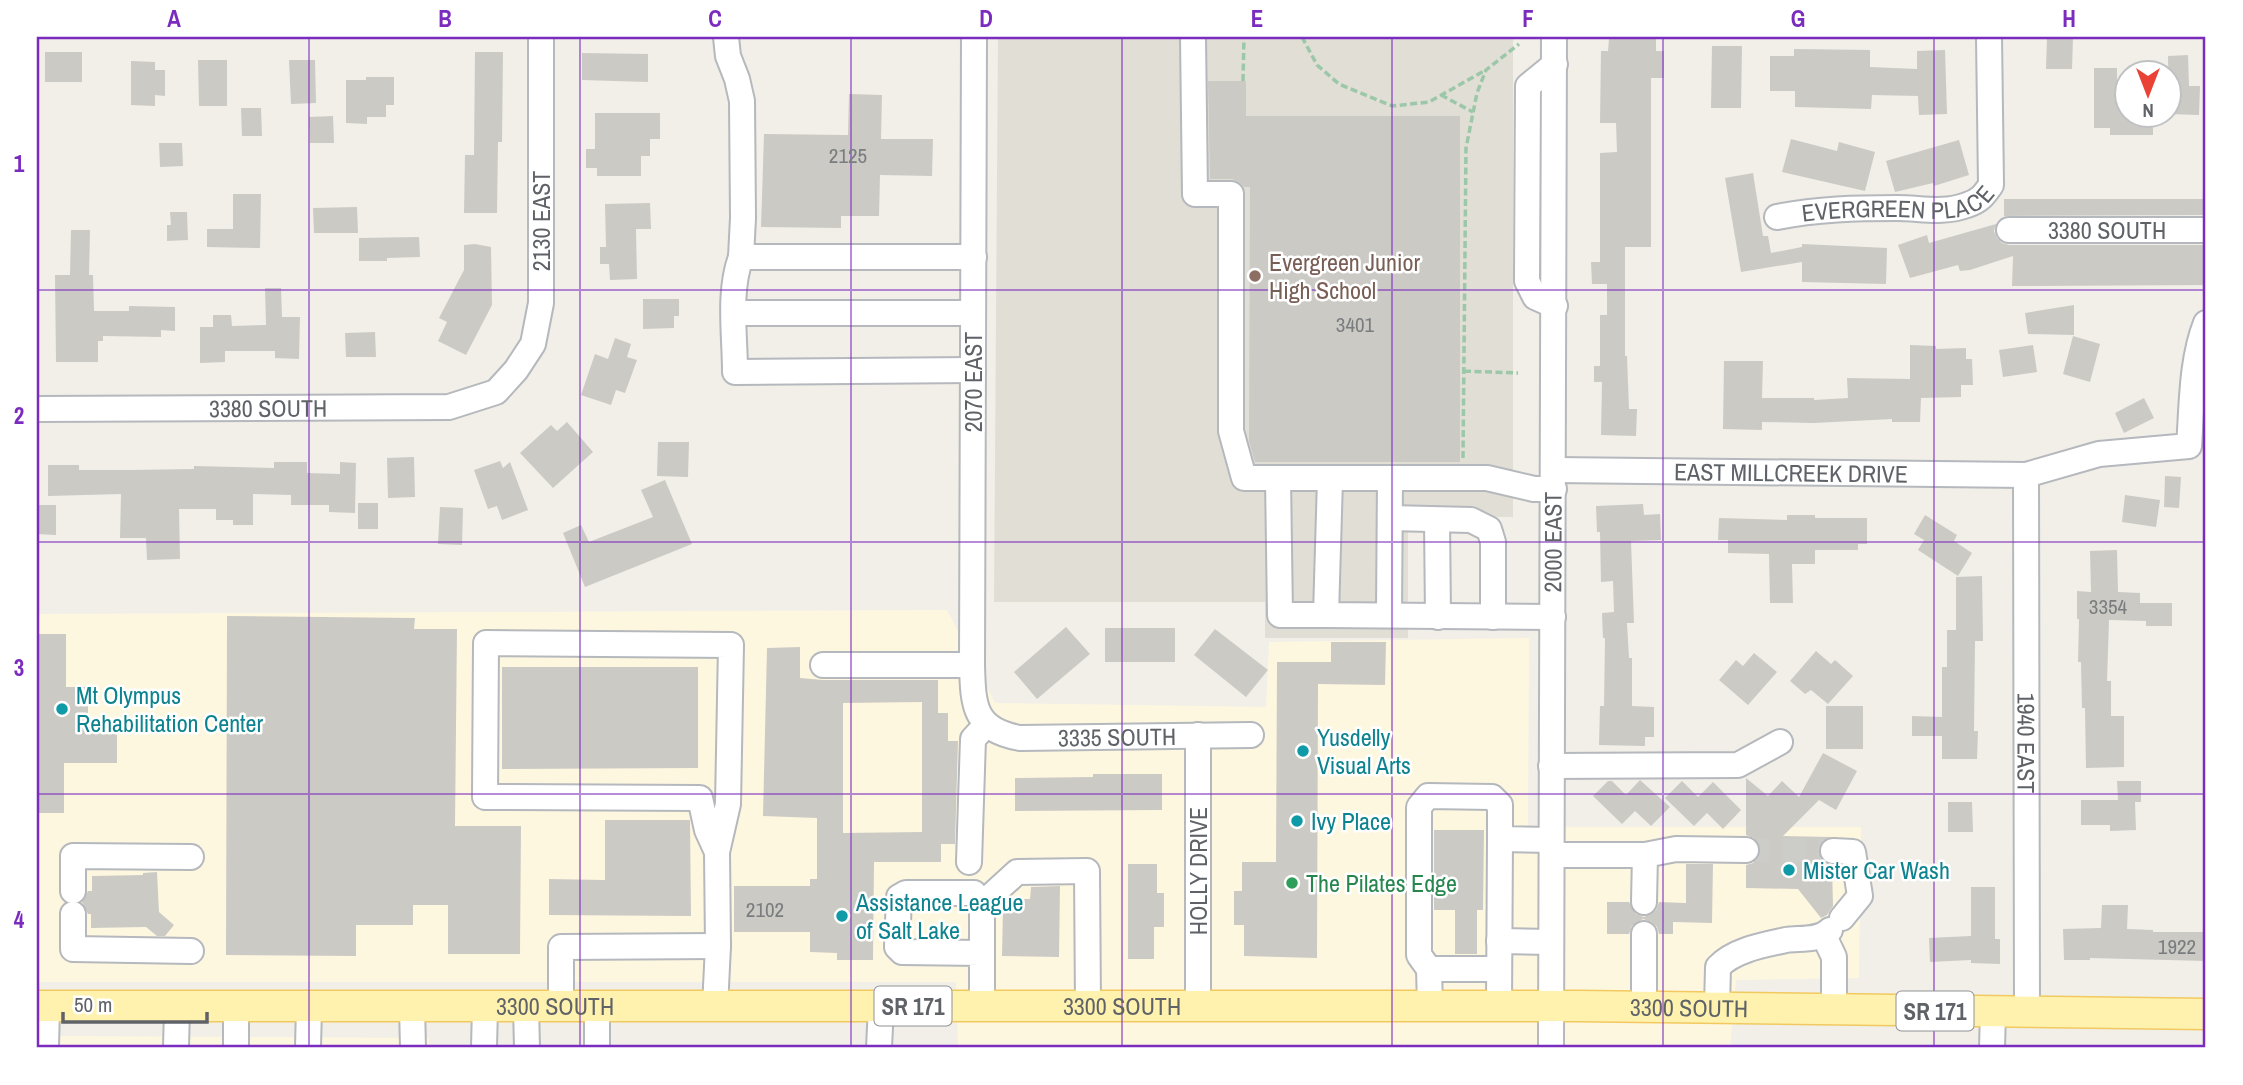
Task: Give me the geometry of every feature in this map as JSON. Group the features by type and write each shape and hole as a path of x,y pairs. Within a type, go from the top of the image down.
{"main road":[{"name":"3300 SOUTH","path":"42,1006 1551,1006 2206,1014"}],"street":[{"name":"2130 EAST","path":"496,392 516,370 533,344 541,303 541,37"},
{"path":"726,37 728,56 742,101 743,218 741,257 735,274 734,372 973,370"},
{"name":"2070 EAST","path":"974,37 972,665 977,712 986,725"},
{"name":"EAST MILLCREEK DRIVE","path":"1193,37 1195,194 1231,194 1231,431 1244,478 1487,478 1534,489 1554,479 2026,475 2099,454 2189,446 2193,389 2200,339 2206,323"},
{"name":"2000 EAST","path":"1551,1048 1554,37"},
{"name":"EVERGREEN PLACE","path":"1777,217 1807,211 1850,209 1902,208 1938,212 1982,199 1991,185 1989,37"},
{"name":"3380 SOUTH","path":"2009,230 2206,230"},
{"path":"741,257 974,257"},
{"path":"734,313 973,313"},
{"name":"3380 SOUTH","path":"37,408 449,407 496,392"},
{"name":"1940 EAST","path":"2026,475 2027,1012"},
{"path":"1278,478 1280,615 1553,617"},
{"path":"1326,615 1330,479"},
{"path":"1390,479 1390,615"},
{"path":"1390,518 1471,520 1489,528 1493,542 1493,617"},
{"path":"1437,520 1438,617"},
{"path":"715,1007 718,946 717,852 729,804 731,645 486,643 485,797 700,797 707,830 717,852"},
{"path":"823,665 972,665"},
{"path":"969,862 973,739 986,725"},
{"name":"3335 SOUTH","path":"986,725 1003,735 1020,738 1251,735"},
{"name":"HOLLY DRIVE","path":"1198,735 1198,1006"},
{"path":"1551,766 1738,765 1780,742"},
{"path":"1430,1006 1429,969 1419,955 1419,807 1428,796 1492,797 1500,805 1499,1006"},
{"path":"1500,839 1552,847 1645,855 1676,849 1746,850"},
{"path":"1717,1008 1718,967 1728,956 1832,928 1860,896 1853,852 1832,852"},
{"path":"1644,902 1645,855"},
{"path":"191,857 73,856 73,949 191,951"},
{"path":"982,904 1017,872 1087,872 1088,1006"},
{"path":"982,953 909,954 899,950 898,901 906,893 974,893 982,904 982,953 982,1006"},
{"path":"1832,928 1834,1009"},
{"path":"1644,934 1644,1007"},
{"path":"1499,941 1551,942"},
{"path":"561,1007 561,947 718,946"},
{"path":"1429,969 1499,969"},
{"path":"42,1006 46,1048"},
{"path":"879,1048 881,1006"},
{"path":"176,1048 177,1007"},
{"path":"236,1007 236,1048"},
{"path":"308,1048 309,1007"},
{"path":"412,1007 413,1048"},
{"path":"484,1048 485,1007"},
{"path":"526,1007 527,1048"},
{"path":"597,1007 597,1048"},
{"path":"1992,1048 1993,1011"}],"path":[{"path":"1243,81 1244,37"},
{"path":"1302,37 1317,65 1339,84 1392,106 1429,102 1486,70 1519,44"},
{"path":"1462,464 1466,148 1473,112 1486,70"},
{"path":"1441,95 1473,112"},
{"path":"1464,371 1518,373"}],"shaded area":[{"name":"Evergreen Junior High School","path":"998,37 1513,37 1513,517 1408,516 1408,638 1265,638 1265,602 994,602"},
{"path":"947,610 995,703 1266,707 1269,642 1529,638 1528,827 1861,827 1859,978 1736,980 1730,1048 958,1048 956,982 37,982 37,614"},
{"path":"37,1036 429,1038 429,1048 37,1048"}],"building":[{"path":"2047,37 2073,37 2072,69 2046,69"},
{"path":"1609,39 1656,39 1656,51 1664,51 1664,78 1651,78 1651,247 1625,247 1625,356 1629,409 1637,409 1636,436 1601,435 1602,382 1594,382 1594,366 1600,366 1600,315 1607,315 1607,284 1592,284 1591,262 1600,262 1600,153 1617,152 1616,123 1600,123 1601,51 1608,51"},
{"path":"1712,46 1742,46 1741,108 1711,108"},
{"path":"1794,49 1870,50 1870,67 1917,69 1917,51 1945,50 1947,114 1919,115 1918,96 1872,95 1871,109 1795,107 1795,91 1770,91 1770,56 1794,56"},
{"path":"45,52 82,52 82,82 45,82"},
{"path":"475,52 503,52 502,142 498,142 497,213 464,213 465,155 474,155"},
{"path":"582,53 648,54 648,82 582,80"},
{"path":"2188,55 2189,86 2200,86 2199,115 2184,114 2184,60 2168,60 2168,56"},
{"path":"198,60 227,60 227,106 199,106"},
{"path":"289,60 315,60 316,103 291,104"},
{"path":"131,61 155,62 155,70 165,70 165,96 155,95 155,106 131,105"},
{"path":"2094,68 2114,68 2114,130 2153,130 2153,135 2110,135 2110,128 2094,128"},
{"path":"366,77 394,77 394,105 386,105 386,117 367,117 367,124 346,123 346,80 366,80"},
{"name":"Evergreen Junior High School","path":"1208,81 1246,81 1246,116 1460,116 1460,462 1255,462 1249,441 1250,187 1244,187 1232,179 1210,179"},
{"path":"849,94 882,95 881,139 933,139 932,176 880,175 879,216 841,216 841,228 761,227 764,134 848,135"},
{"path":"241,108 261,108 262,136 242,136"},
{"path":"595,113 660,113 660,139 650,139 650,156 641,156 641,176 597,176 597,168 586,168 586,149 595,149"},
{"path":"333,116 334,143 310,143 309,117"},
{"path":"1791,139 1837,151 1839,142 1875,152 1865,191 1782,172"},
{"path":"1959,140 1969,175 1934,186 1933,183 1895,192 1886,161"},
{"path":"159,143 182,143 183,166 160,167"},
{"path":"1753,173 1763,236 1768,236 1771,253 1802,247 1802,244 1887,248 1886,284 1802,282 1802,262 1741,272 1725,178"},
{"path":"233,194 261,194 260,248 207,247 207,229 233,229"},
{"path":"2004,199 2206,199 2206,215 2004,216"},
{"path":"650,203 651,229 636,229 637,279 610,280 609,264 600,264 600,247 606,247 605,204"},
{"path":"357,207 358,233 314,233 313,208"},
{"path":"170,212 187,212 188,240 167,241 167,225 171,225"},
{"path":"1996,224 1994,231 1997,238 2009,245 2206,245 2206,285 2012,286 2013,256 1970,270 1960,271 1958,265 1910,278 1898,245 1927,235 1929,243"},
{"path":"71,230 90,230 89,275 93,275 94,311 129,311 129,306 175,307 175,331 161,330 161,337 103,336 103,341 98,341 98,362 56,362 55,275 70,275"},
{"path":"419,237 420,257 359,261 359,238"},
{"path":"464,245 491,247 492,305 466,355 438,341 447,322 439,318 464,270"},
{"path":"265,288 281,288 282,317 300,317 299,359 275,358 275,351 225,351 225,362 200,363 200,327 213,327 213,315 231,315 232,326 266,325"},
{"path":"643,299 679,299 679,316 674,316 674,328 643,329"},
{"path":"2074,305 2074,335 2028,334 2025,313"},
{"path":"375,332 376,357 346,357 345,333"},
{"path":"2073,336 2100,344 2090,382 2063,374"},
{"path":"615,338 631,344 627,357 637,360 625,393 616,390 611,405 581,395 595,354 608,359"},
{"path":"1910,345 1936,346 1936,349 1966,348 1966,359 1972,359 1973,385 1961,385 1961,397 1921,398 1920,422 1892,422 1892,419 1814,423 1762,422 1762,430 1723,429 1724,361 1763,361 1762,398 1848,398 1847,378 1910,379"},
{"path":"2033,345 2037,372 2003,377 1999,350"},
{"path":"2144,398 2154,418 2124,433 2115,413"},
{"path":"567,422 593,452 553,488 520,453 551,425 557,431"},
{"path":"658,442 689,442 688,477 657,476"},
{"path":"414,457 415,497 388,498 387,458"},
{"path":"500,461 503,468 510,462 528,510 502,520 497,506 488,509 474,470"},
{"path":"274,462 307,462 307,473 340,474 340,462 356,463 355,513 329,512 329,505 291,505 291,495 253,494 253,525 233,525 233,520 216,520 216,509 179,509 180,559 147,560 146,538 120,538 121,494 48,496 48,465 79,465 79,470 131,470 194,469 194,466 274,468"},
{"path":"2165,476 2181,477 2179,508 2164,507"},
{"path":"665,480 692,544 585,587 563,533 581,525 589,542 653,517 641,490"},
{"path":"2125,495 2160,500 2156,527 2122,522"},
{"path":"358,503 378,503 378,529 358,529"},
{"path":"1643,504 1644,515 1660,514 1661,540 1631,541 1634,623 1627,623 1629,658 1632,658 1632,706 1654,707 1654,737 1645,737 1645,746 1599,745 1600,706 1604,706 1605,638 1602,613 1614,612 1613,581 1601,582 1600,532 1597,532 1596,506"},
{"path":"37,505 56,505 56,535 37,534"},
{"path":"440,507 463,508 462,545 438,544"},
{"path":"1787,515 1867,518 1867,544 1858,544 1858,550 1815,550 1815,564 1792,564 1793,603 1770,603 1769,554 1728,553 1728,540 1718,540 1719,518 1787,520"},
{"path":"1925,515 1957,535 1954,541 1972,553 1958,576 1918,550 1924,540 1914,534"},
{"path":"2117,550 2118,592 2140,593 2140,603 2172,603 2172,626 2146,626 2146,621 2109,620 2107,681 2111,681 2111,716 2124,716 2124,767 2086,768 2085,708 2082,708 2081,662 2078,662 2077,591 2091,592 2090,551"},
{"path":"1982,576 1983,641 1975,641 1974,731 1978,731 1977,759 1942,759 1942,736 1912,736 1912,716 1942,717 1942,667 1947,667 1947,630 1956,630 1956,577"},
{"path":"227,616 415,618 414,629 457,629 455,826 521,826 520,954 448,954 448,905 413,905 413,925 356,925 356,956 226,955"},
{"path":"1066,627 1090,654 1037,699 1014,672"},
{"path":"1105,628 1175,628 1175,662 1105,662"},
{"path":"1215,629 1268,670 1246,697 1194,655"},
{"name":"Mt Olympus Rehabilitation Center","path":"37,634 66,634 66,687 88,687 88,731 117,731 117,763 64,763 64,813 37,813"},
{"name":"Ivy Place","path":"1331,642 1386,642 1385,685 1318,684 1317,958 1244,956 1244,925 1234,925 1234,891 1242,891 1242,862 1276,862 1277,662 1331,662"},
{"path":"800,647 800,678 938,680 938,713 948,713 948,741 958,741 955,844 941,844 941,862 874,862 873,960 837,960 837,953 810,952 810,932 734,932 734,886 810,886 810,879 817,879 817,818 763,816 767,648","holes":["922,702 922,832 843,833 843,703"]},
{"path":"1816,651 1831,664 1835,660 1853,676 1828,704 1811,690 1805,694 1790,681"},
{"path":"1754,653 1777,672 1748,705 1719,680 1736,660 1743,666"},
{"path":"502,667 698,667 698,768 502,769"},
{"path":"1826,706 1863,706 1863,749 1826,749"},
{"path":"1823,753 1857,771 1836,810 1819,800 1783,836 1831,837 1821,842 1818,850 1820,858 1832,866 1833,906 1827,915 1821,918 1798,889 1746,888 1746,865 1758,858 1761,850 1754,838 1746,835 1746,778 1768,796 1782,781 1799,797"},
{"path":"1093,774 1162,774 1162,810 1015,811 1015,778 1093,777"},
{"path":"1640,780 1670,807 1651,826 1635,811 1622,824 1593,796 1608,781 1612,781 1626,795"},
{"path":"1682,781 1698,797 1713,782 1741,810 1723,829 1707,813 1694,826 1665,798"},
{"path":"2117,781 2141,781 2141,802 2135,802 2136,830 2110,831 2110,825 2081,825 2081,800 2118,800"},
{"path":"1948,802 1972,802 1973,832 1948,832"},
{"path":"605,820 690,820 691,916 549,915 549,879 605,880"},
{"path":"1434,830 1484,830 1483,910 1477,910 1477,954 1455,954 1455,910 1434,910"},
{"path":"1128,864 1157,864 1157,893 1164,893 1164,927 1154,927 1154,959 1128,959"},
{"path":"1686,864 1713,864 1712,923 1673,922 1673,934 1659,934 1652,922 1643,919 1632,926 1629,934 1607,934 1607,902 1629,902 1636,914 1644,917 1656,910 1659,902 1686,903"},
{"path":"157,872 159,912 174,925 165,936 157,936 146,927 91,928 91,914 88,914 82,902 88,891 92,891 92,876 143,875"},
{"path":"1060,886 1059,957 1002,956 1003,905 1010,899 1030,899 1031,887"},
{"path":"1971,887 1995,887 1995,939 2000,939 2000,964 1971,963 1971,960 1930,962 1929,938 1971,936"},
{"path":"2102,905 2128,905 2127,929 2206,932 2206,961 2090,958 2064,960 2063,929 2101,928"}],"tunnel":[{"path":"1746,850 1833,851"}],"place":[{"name":"Evergreen Junior High School","path":"1255,276"},
{"name":"Mt Olympus Rehabilitation Center","path":"62,709"},
{"name":"Yusdelly Visual Arts","path":"1303,751"},
{"name":"Ivy Place","path":"1297,821"},
{"name":"Mister Car Wash","path":"1789,870"},
{"name":"The Pilates Edge","path":"1292,883"},
{"name":"Assistance League of Salt Lake","path":"842,916"}]}
